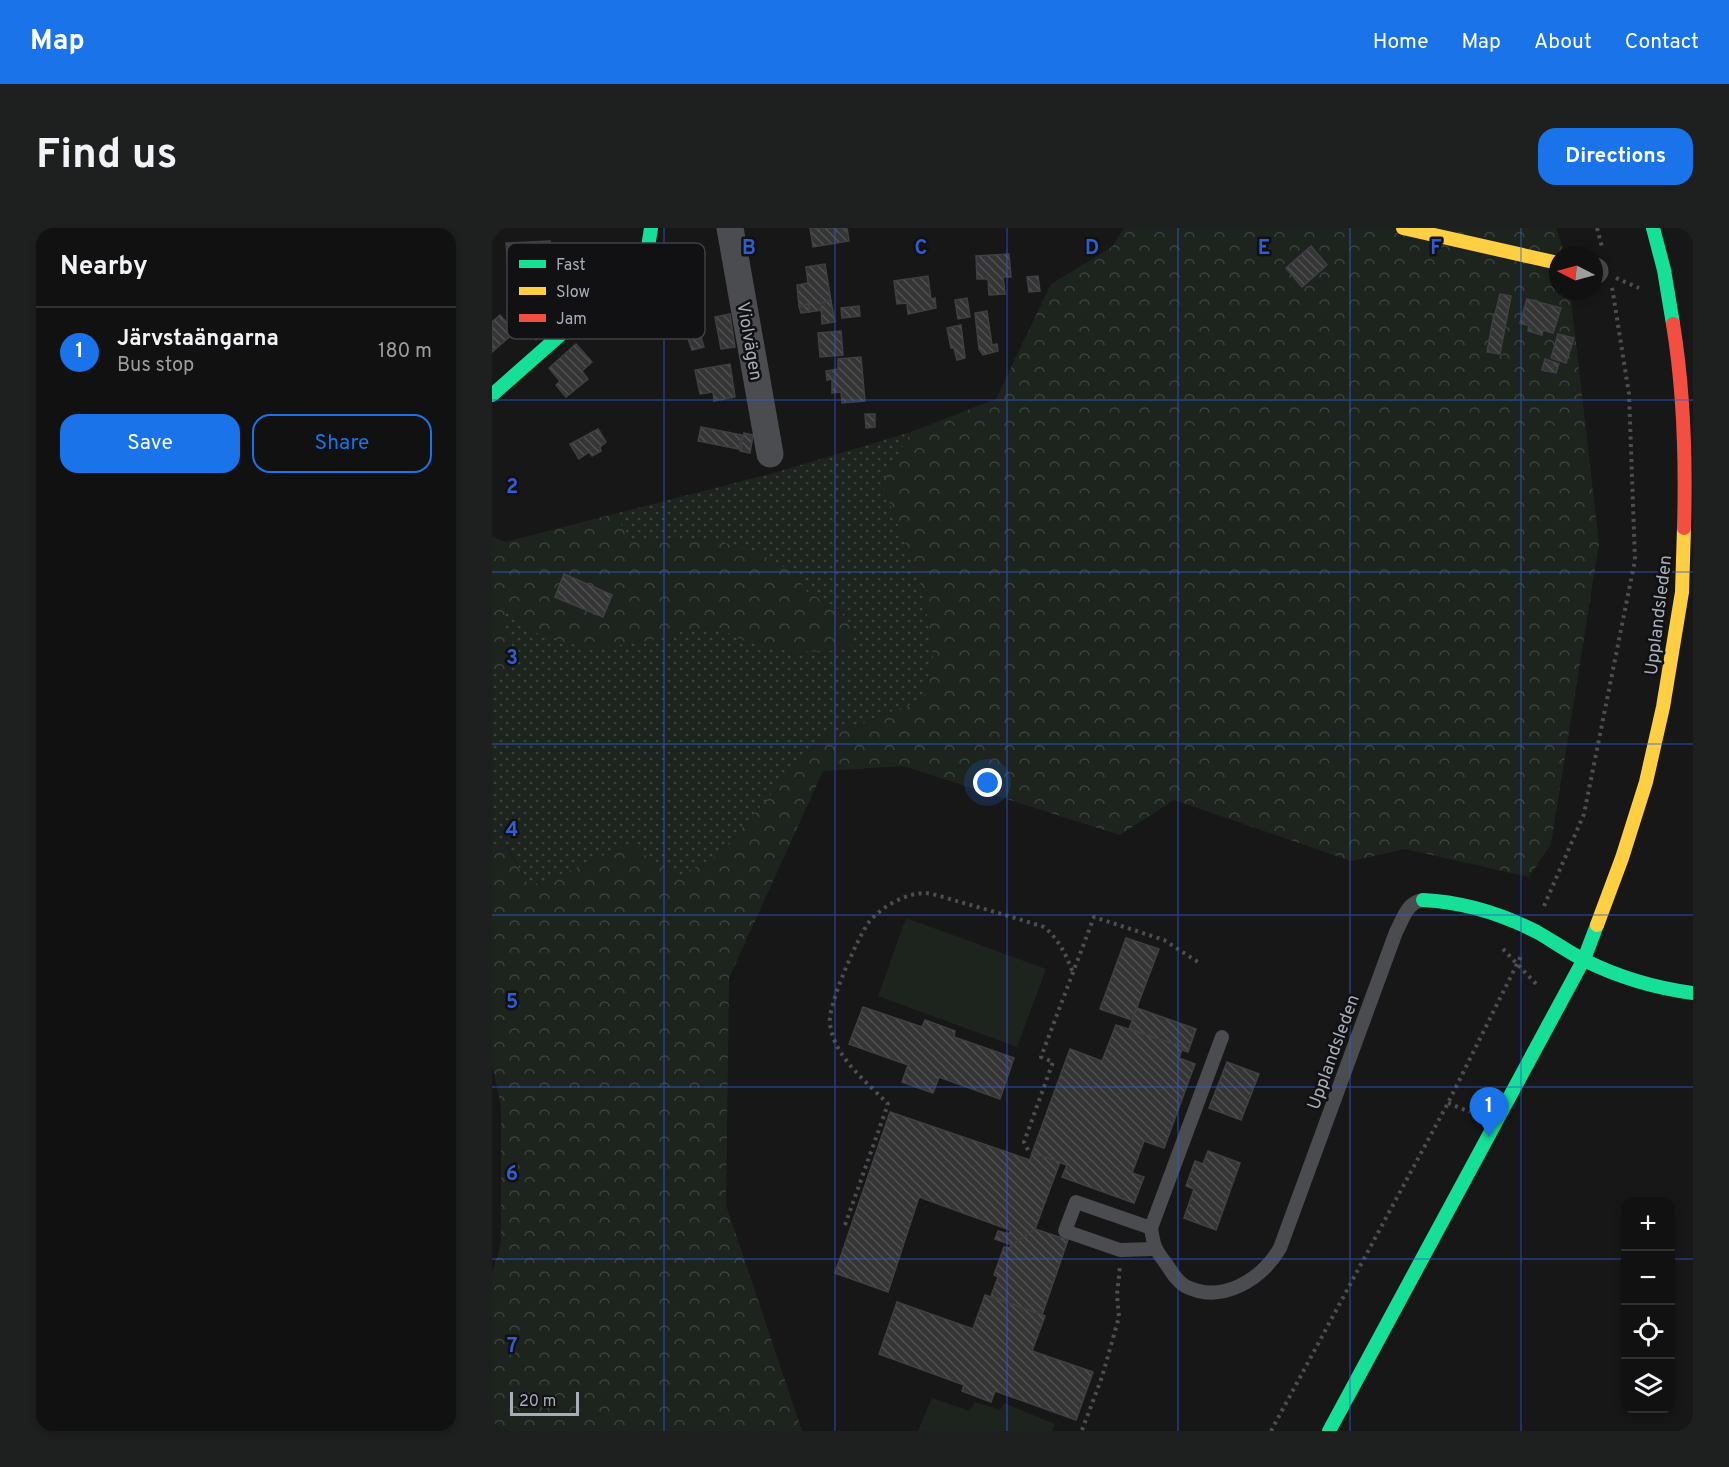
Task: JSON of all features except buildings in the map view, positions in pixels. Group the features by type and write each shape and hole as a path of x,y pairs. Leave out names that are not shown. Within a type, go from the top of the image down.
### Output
{"street":[{"path":"649,243 651,228"},
{"name":"Violvägen","path":"730,228 770,454"},
{"path":"1403,228 1549,261"},
{"name":"Upplandsleden","path":"1329,1431 1584,959 1623,858 1646,782 1663,707 1682,592 1685,480 1683,411 1670,302 1653,228"},
{"path":"492,395 556,339"},
{"name":"Upplandsleden","path":"1423,900 1436,900 1499,916 1533,931 1584,959"},
{"path":"1584,959 1663,988 1693,993"}],"lane":[{"name":"Upplandsleden","path":"1158,1254 1177,1279 1185,1285 1217,1292 1238,1287 1259,1275 1270,1264 1291,1222 1396,932 1409,906 1416,901 1423,900"},
{"path":"1152,1228 1076,1202 1065,1231 1120,1250 1158,1254 1152,1228 1222,1037"}],"path":[{"path":"1598,228 1599,246"},
{"path":"1271,1431 1448,1103 1533,931 1584,814 1635,560 1629,394 1603,277"},
{"path":"845,1225 888,1104 843,1058 829,1022 840,985 856,946 870,921 905,896 925,893 1044,927 1053,934 1066,956 1072,973"},
{"path":"1028,1150 1024,1142 1053,1062 1041,1057 1094,917 1164,940 1201,964"},
{"path":"1502,948 1538,984 1542,994"},
{"path":"1448,1103 1471,1113"},
{"path":"1082,1430 1102,1377 1119,1317 1117,1294 1120,1250"}],"green space":[{"path":"1124,228 1556,228 1562,246 1549,246 1549,300 1571,300 1599,544 1551,844 1529,877 1405,849 1351,861 1174,800 1120,835 903,766 823,771 729,978 726,1205 802,1431 492,1431 492,1274 501,1243 501,1106 492,1065 492,844 506,845 530,888 630,844 677,877 718,855 822,737 923,700 933,658 929,622 918,576 882,483 911,432 996,399 1051,284 1112,247"},
{"path":"911,432 882,483 918,576 929,622 933,658 923,700 822,737 718,855 677,877 630,844 530,888 507,845 492,844 492,674 509,668 512,642 501,618 511,609 534,632 666,637 687,629 719,628 749,643 849,650 853,629 838,609 807,592 793,572 718,541 631,540 614,514 774,473"},
{"path":"614,514 632,540 718,541 760,554 793,572 807,592 838,609 853,629 849,650 796,652 749,643 719,628 687,629 666,637 631,644 585,648 533,632 511,609 501,618 512,642 509,669 492,674 492,537 505,542"},
{"path":"906,918 1046,969 1017,1047 878,996"},
{"path":"932,1398 970,1411 975,1402 1000,1410 1004,1403 1055,1424 1052,1431 918,1431"}],"traffic: fast":[{"path":"649,243 651,228"},
{"path":"1653,228 1664,270 1673,324"},
{"path":"492,395 556,339"},
{"path":"1423,900 1452,903 1496,914 1537,932 1578,957 1610,972 1651,985 1693,993"},
{"path":"1329,1431 1584,959 1597,925"}],"traffic: slow":[{"path":"1403,228 1549,261"},
{"path":"1597,925 1622,858 1646,782 1663,707 1682,592 1684,528"}],"traffic: jam":[{"path":"1673,324 1680,374 1683,425 1684,528"}],"place":[{"name":"Järvstaängarna","path":"1489,1137"}]}
